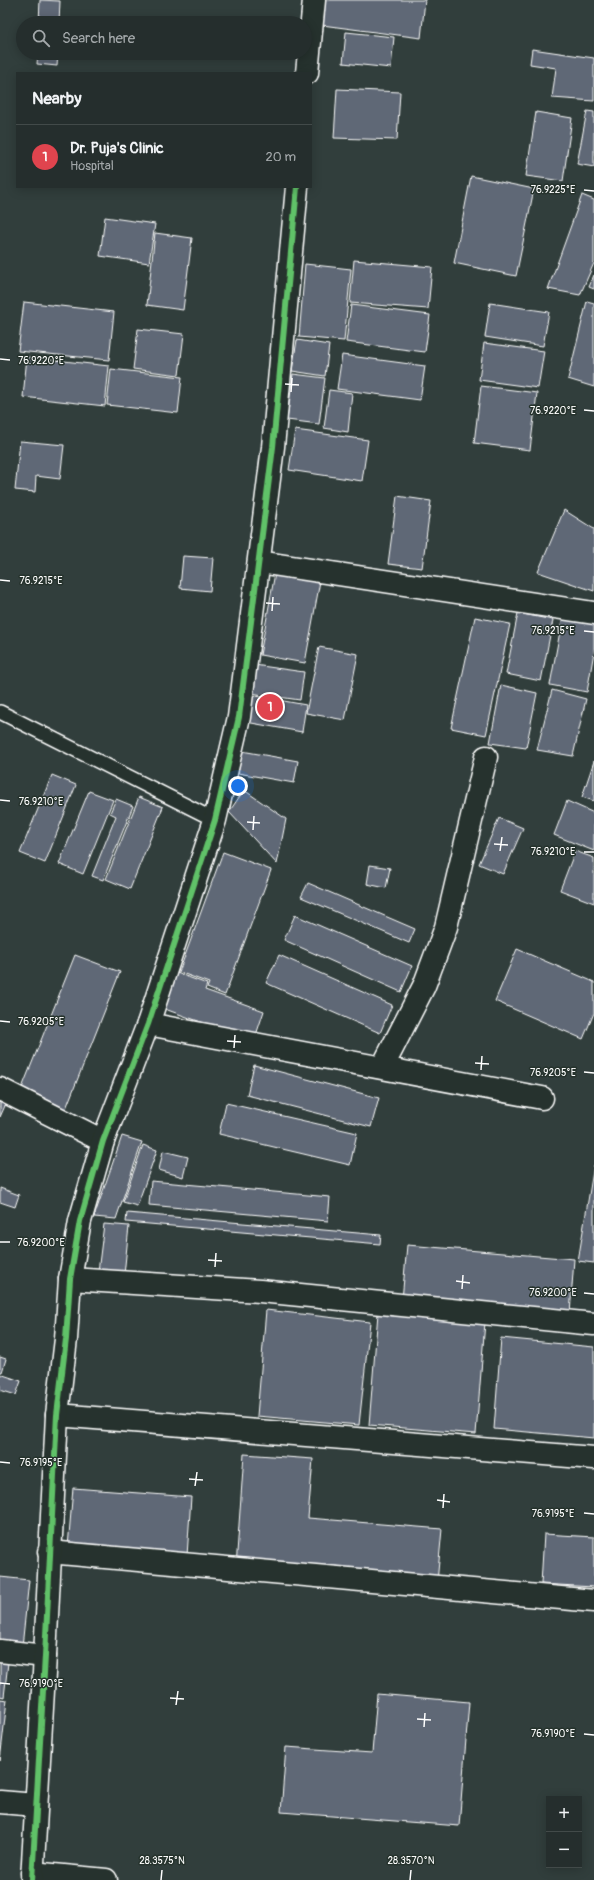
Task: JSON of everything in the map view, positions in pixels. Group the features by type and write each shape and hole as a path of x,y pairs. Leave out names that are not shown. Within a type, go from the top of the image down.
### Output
{"street":[{"path":"312,21 314,0"},
{"path":"307,72 308,60"},
{"path":"106,1880 32,1876 45,1656 56,1415 66,1339 70,1279 80,1221 104,1141 148,1024 215,820 239,717 273,447 297,188"},
{"path":"259,562 594,613"},
{"path":"382,1068 424,986 446,927 486,757"},
{"path":"148,1024 542,1098"},
{"path":"0,1089 104,1141"},
{"path":"70,1279 260,1291 594,1324"},
{"path":"56,1415 594,1458"},
{"path":"49,1552 594,1601"},
{"path":"0,1651 45,1656"},
{"path":"0,1802 36,1805"}],"lane":[{"path":"0,712 215,820"}],"building":[{"path":"40,0 60,1 59,16 39,16"},
{"path":"325,0 425,0 421,38 322,25"},
{"path":"346,32 394,37 391,68 343,63"},
{"path":"532,49 594,58 594,101 552,98 556,68 530,64"},
{"path":"37,60 57,60 57,66 37,64"},
{"path":"337,89 400,92 397,140 334,138"},
{"path":"587,111 594,112 594,167 577,164"},
{"path":"536,112 572,118 563,181 526,176"},
{"path":"471,176 534,189 516,276 454,263"},
{"path":"582,195 594,200 594,263 580,295 548,289"},
{"path":"105,217 155,224 149,263 100,256"},
{"path":"155,233 192,238 183,310 147,305"},
{"path":"354,260 432,267 428,309 350,303"},
{"path":"305,264 351,269 344,341 299,337"},
{"path":"594,275 594,289 589,287"},
{"path":"587,301 594,303 594,387 568,379"},
{"path":"24,302 114,312 109,360 18,351"},
{"path":"490,303 549,312 543,346 485,337"},
{"path":"351,305 430,315 425,352 346,342"},
{"path":"138,329 184,334 179,375 133,369"},
{"path":"297,340 329,345 325,376 292,371"},
{"path":"484,343 544,351 538,388 479,380"},
{"path":"342,355 425,366 420,400 337,389"},
{"path":"27,357 109,366 105,406 23,397"},
{"path":"111,369 182,377 178,413 107,405"},
{"path":"293,374 325,378 319,424 287,420"},
{"path":"481,386 537,393 530,450 474,443"},
{"path":"329,390 352,393 348,432 324,428"},
{"path":"295,430 368,440 362,481 289,470"},
{"path":"20,441 64,445 60,479 36,476 35,492 15,490"},
{"path":"397,496 431,501 422,568 388,564"},
{"path":"564,510 594,529 594,591 538,572"},
{"path":"183,556 213,558 210,591 180,588"},
{"path":"275,573 320,581 305,663 260,655"},
{"path":"518,613 553,620 541,681 506,674"},
{"path":"563,615 594,621 594,652 587,692 550,685"},
{"path":"475,617 510,624 486,735 451,728"},
{"path":"319,647 358,654 345,720 306,713"},
{"path":"254,665 304,672 300,700 250,693"},
{"path":"501,685 537,693 526,748 490,743"},
{"path":"552,690 586,699 573,756 537,750"},
{"path":"245,694 306,705 302,732 240,721"},
{"path":"236,750 298,761 294,783 232,772"},
{"path":"594,761 594,801 582,797"},
{"path":"52,775 76,785 45,863 20,853"},
{"path":"244,790 286,819 277,864 229,812"},
{"path":"89,791 113,800 83,874 59,864"},
{"path":"139,797 163,807 130,889 106,879"},
{"path":"116,799 133,806 103,880 92,876 116,816 110,813"},
{"path":"567,801 594,813 594,851 554,835"},
{"path":"499,818 523,828 503,874 479,864"},
{"path":"575,851 594,858 594,903 560,890"},
{"path":"223,852 271,870 225,995 207,988 209,983 179,972"},
{"path":"370,865 390,868 386,888 367,884"},
{"path":"308,883 415,929 409,943 301,897"},
{"path":"295,915 412,966 401,992 284,940"},
{"path":"517,949 594,982 594,1013 583,1039 495,1001"},
{"path":"75,955 120,972 65,1111 20,1093"},
{"path":"279,955 392,1005 380,1033 266,983"},
{"path":"174,972 207,984 205,990 264,1011 254,1041 162,1008"},
{"path":"254,1065 379,1098 371,1127 247,1095"},
{"path":"0,1095 8,1099 0,1117"},
{"path":"226,1103 357,1133 350,1165 219,1134"},
{"path":"122,1136 142,1142 116,1219 94,1217"},
{"path":"143,1145 157,1150 137,1206 123,1202"},
{"path":"163,1151 188,1157 183,1177 159,1170"},
{"path":"594,1165 594,1263 578,1261"},
{"path":"151,1181 330,1197 328,1221 149,1205"},
{"path":"0,1188 19,1195 15,1207 0,1202"},
{"path":"127,1213 381,1235 380,1244 126,1222"},
{"path":"104,1224 129,1226 124,1275 98,1272"},
{"path":"407,1245 574,1259 570,1314 402,1300"},
{"path":"266,1310 370,1322 359,1425 257,1416"},
{"path":"378,1313 485,1322 476,1434 369,1425"},
{"path":"501,1338 594,1347 594,1438 494,1429"},
{"path":"0,1357 6,1359 2,1372 0,1372"},
{"path":"0,1374 21,1381 16,1395 0,1390"},
{"path":"244,1454 313,1459 308,1518 442,1529 437,1582 236,1567"},
{"path":"73,1488 191,1497 187,1556 68,1547"},
{"path":"544,1534 594,1537 594,1587 541,1584"},
{"path":"0,1577 29,1580 22,1647 0,1645"},
{"path":"0,1653 9,1654 4,1697 0,1696"},
{"path":"377,1694 469,1702 459,1826 281,1812 286,1747 372,1753"},
{"path":"0,1699 7,1700 0,1761"}],"cycle path":[{"path":"32,1880 57,1415 66,1339 70,1279 80,1221 103,1141 148,1024 215,820 239,717 273,447 297,188"}],"place":[{"name":"Dr. Puja's Clinic","path":"270,707"}]}
